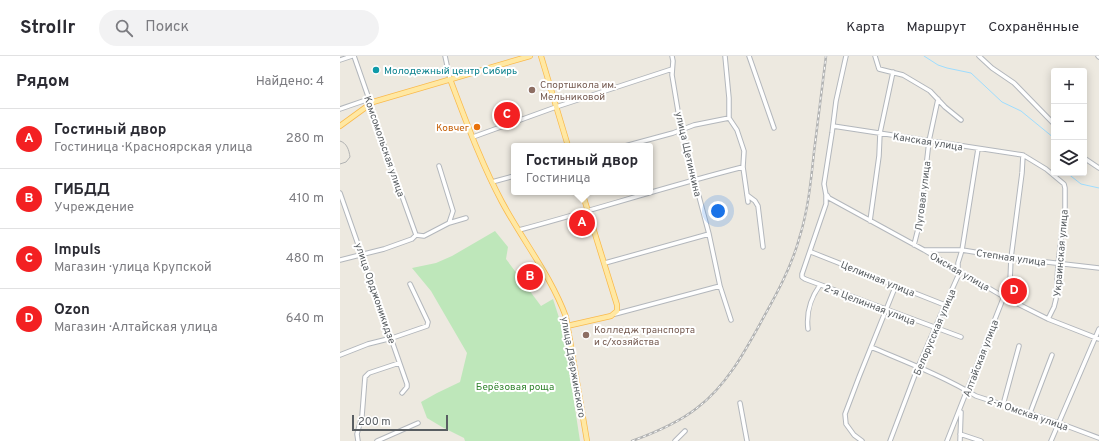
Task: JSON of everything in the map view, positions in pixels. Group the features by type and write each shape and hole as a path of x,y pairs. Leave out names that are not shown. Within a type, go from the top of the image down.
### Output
{"main road":[{"path":"340,126 369,102 530,56"},
{"path":"541,56 567,143"},
{"name":"улица Дзержинского","path":"450,79 479,155 492,182 559,300 566,317 587,440"},
{"path":"567,326 611,316 617,311 617,305 605,263 583,195"}],"street":[{"path":"340,60 353,56"},
{"name":"Комсомольская улица","path":"353,56 416,235"},
{"name":"улица Дзержинского","path":"444,56 450,79"},
{"name":"улица Щетинкина","path":"672,56 672,69 681,129 709,234 720,286 731,320"},
{"path":"725,56 729,98 729,118 737,130 744,151 743,167 748,202"},
{"path":"749,56 774,128"},
{"path":"811,252 826,206 824,184 836,101 846,56"},
{"path":"875,56 879,69 903,75 932,92 945,107 961,120"},
{"path":"979,56 992,68 1014,83 1051,121"},
{"path":"473,137 672,69"},
{"path":"870,221 880,133 893,72"},
{"name":"Луговая улица","path":"914,245 920,221 929,141 938,99"},
{"path":"340,109 369,102"},
{"path":"636,143 673,133 694,124 729,118"},
{"name":"Канская улица","path":"833,126 1023,155"},
{"name":"Белорусская улица","path":"890,441 934,328 957,278 959,270 958,263 962,250 978,149"},
{"name":"Украинская улица","path":"1023,155 1046,169 1065,186 1065,208 1058,264 1056,299 1048,319"},
{"name":"Алтайская улица","path":"947,441 962,407 1011,278 1011,258 1023,155"},
{"path":"1087,160 1099,168"},
{"path":"439,166 453,211 450,223"},
{"path":"653,192 743,167"},
{"path":"492,182 511,177"},
{"name":"улица Орджоникидзе","path":"340,193 392,338 399,363 408,384 402,393"},
{"path":"519,230 588,212 644,195"},
{"path":"747,195 755,201 758,206 763,247"},
{"name":"Омская улица","path":"826,195 1004,297 1048,319 1097,339"},
{"path":"340,260 412,238 416,235 424,236 450,223 466,218"},
{"path":"605,263 709,234"},
{"name":"Степная улица","path":"924,250 962,250 1011,258 1099,268"},
{"name":"2-я Целинная улица","path":"811,252 802,274 802,277 805,279 961,337"},
{"name":"Целинная улица","path":"811,252 944,305"},
{"path":"340,356 368,344 426,327 428,322 410,284"},
{"path":"808,329 808,312 814,293 820,285"},
{"path":"862,441 854,435 846,424 845,414 896,285"},
{"path":"615,314 720,286"},
{"path":"1051,441 1097,339 1099,329"},
{"path":"1003,405 1019,346"},
{"name":"2-я Омская улица","path":"871,347 968,390 976,396 1030,413 1099,438"},
{"path":"1030,413 1052,355"},
{"path":"358,441 357,434 362,416 365,377 369,373 399,363"},
{"path":"740,403 748,441"},
{"path":"960,441 962,407"},
{"path":"377,441 418,423"},
{"path":"675,441 685,431"},
{"path":"960,434 982,441"}],"green space":[{"name":"Берёзовая роща","path":"495,231 508,247 506,259 541,306 553,299 563,330 580,441 465,441 464,438 427,418 421,402 460,382 467,353 431,291 412,268 436,263 452,256"}],"waterway":[{"path":"924,56 938,65 971,73 1002,102 1021,111 1051,136"},
{"path":"1071,176 1081,184 1099,188"}],"tram line":[{"path":"340,141 347,147 350,157 346,162 340,164"}],"railway":[{"path":"632,441 674,423 697,408 717,390 741,357 778,292 792,260 805,218 826,56"}],"place":[{"name":"Молодежный центр Сибирь","path":"376,70"},
{"name":"Спортшкола им. Мельниковой","path":"532,90"},
{"name":"Impuls","path":"507,115"},
{"name":"Ковчег","path":"477,127"},
{"name":"Гостиный двор","path":"582,223"},
{"name":"ГИБДД","path":"530,277"},
{"name":"Ozon","path":"1014,291"},
{"name":"Колледж транспорта и с/хозяйства","path":"586,335"}]}
